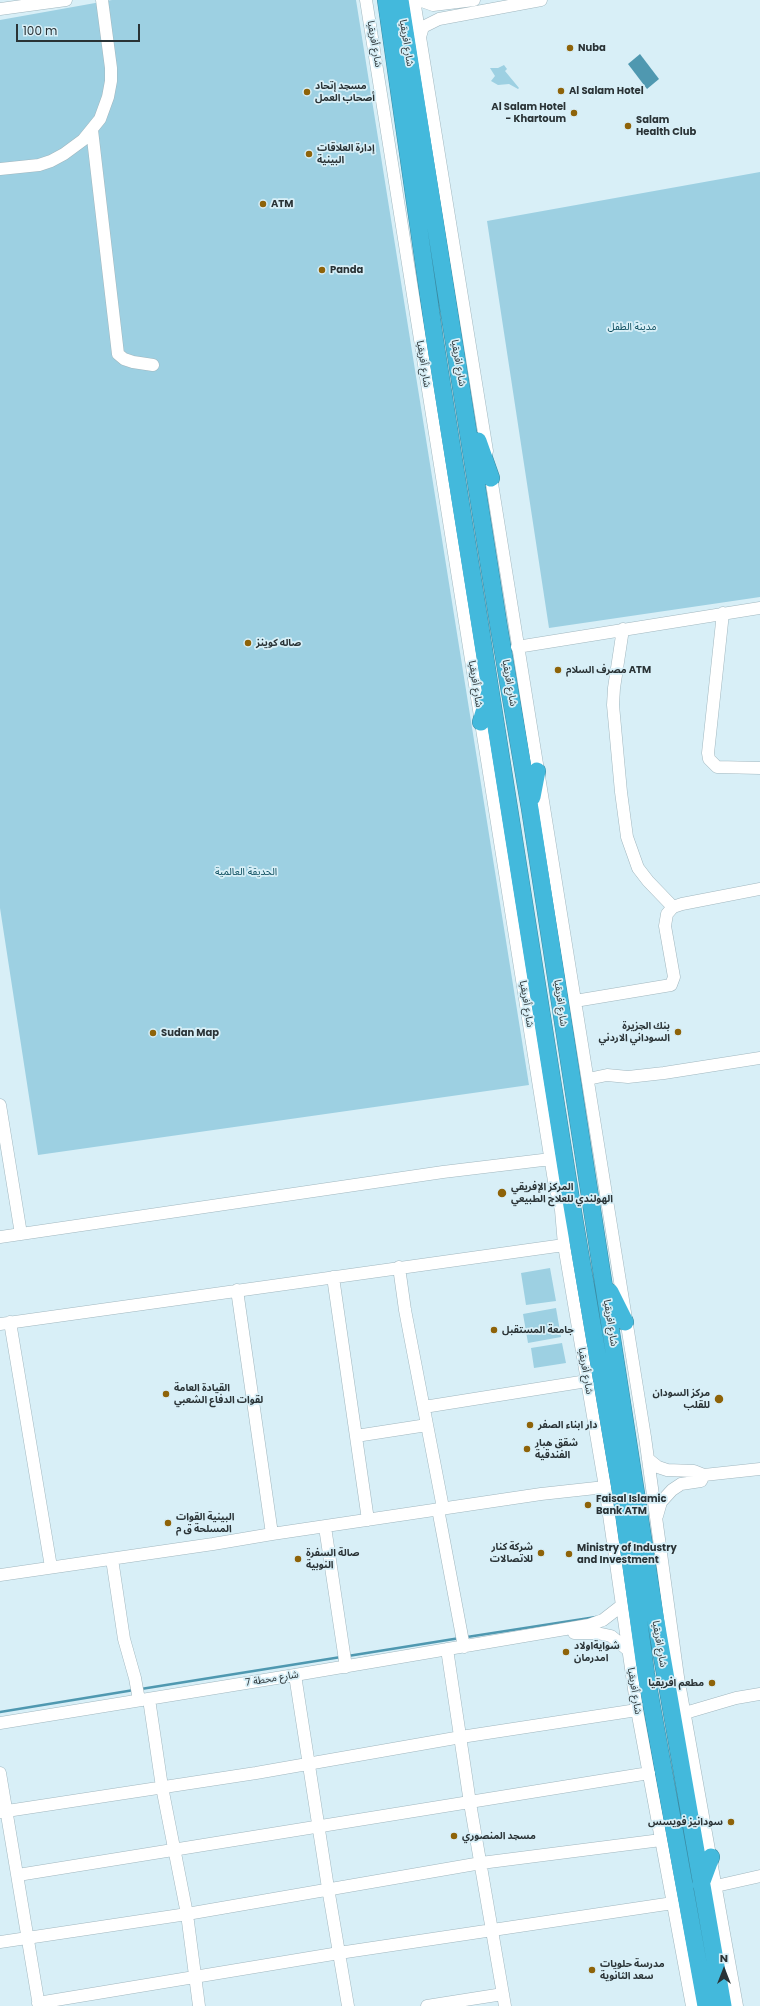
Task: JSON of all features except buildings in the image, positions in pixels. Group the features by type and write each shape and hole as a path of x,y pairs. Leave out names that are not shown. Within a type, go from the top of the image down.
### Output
{"highway":[{"name":"شارع افريقيا","path":"386,0 435,341 542,1010 567,1208 621,1494 646,1674 706,2006"},
{"name":"شارع افريقيا","path":"400,0 465,403 498,620 556,972 567,1003 602,1277 655,1616 708,1885 723,2006"},
{"path":"465,403 491,478"},
{"path":"481,722 491,688"},
{"path":"530,809 538,771"},
{"path":"538,987 556,972"},
{"path":"542,1010 567,1003"},
{"path":"602,1277 626,1322"},
{"path":"653,1795 670,1810"},
{"path":"708,1885 711,1858"}],"street":[{"path":"0,9 66,0"},
{"path":"0,169 39,165 51,161 72,148 92,130 104,109 111,82 111,68 102,0"},
{"name":"شارع أفريقيا","path":"366,0 551,1159 567,1208 564,1245 605,1487 637,1710 692,2006"},
{"path":"414,0 538,771 567,1003 588,1079 648,1459 678,1677 711,1858"},
{"path":"419,0 433,5 474,0"},
{"path":"420,38 423,26 439,19 541,0"},
{"path":"92,130 118,354 124,359 133,362 153,365"},
{"path":"517,647 760,608"},
{"path":"723,613 708,753 709,759 717,767 760,768"},
{"path":"624,629 614,688 613,705 621,792 627,836 638,868 648,882 673,907"},
{"path":"567,1003 671,985 674,977 664,921 667,914 673,907 760,889"},
{"path":"588,1079 607,1075 628,1077 657,1074 760,1058"},
{"path":"0,1105 2,1136 21,1234"},
{"path":"0,1237 428,1174 551,1159"},
{"path":"51,1567 5,1323 333,1276 564,1245"},
{"path":"399,1267 405,1310 424,1407 464,1647"},
{"path":"333,1276 368,1520"},
{"path":"237,1290 272,1534"},
{"path":"424,1407 587,1381"},
{"path":"356,1436 427,1425"},
{"path":"648,1459 658,1467 667,1470 694,1471 704,1475 760,1469"},
{"path":"656,1519 658,1508 668,1493 681,1484 701,1481 704,1475"},
{"path":"0,1575 541,1494 605,1487"},
{"path":"325,1527 346,1667"},
{"path":"112,1558 124,1639 135,1678 144,1700 162,1787 186,1914 199,2006"},
{"path":"545,1633 595,1623 603,1620 621,1606"},
{"path":"545,1633 604,1634 611,1636 628,1650"},
{"name":"شارع محطة 7","path":"0,1723 295,1676 545,1633"},
{"path":"427,2006 504,2000 470,1802 447,1650"},
{"path":"295,1676 348,2006"},
{"path":"685,1713 736,1698 760,1694"},
{"path":"3,1812 461,1737 637,1710"},
{"path":"0,1772 3,1812 18,1875 39,2004 339,1953 673,1903"},
{"path":"18,1875 649,1773"},
{"path":"0,1942 28,1939 186,1914 328,1888 481,1863 661,1840"},
{"path":"737,2006 708,1885 760,1876"}],"green space":[{"name":"الحديقة العالمية","path":"112,0 356,0 529,1085 38,1155 0,908 0,20"},
{"path":"504,65 507,69 505,71 519,88 518,89 509,84 498,85 491,81 495,76 490,68 498,68"},
{"name":"مدينة الطفل","path":"760,172 760,597 549,628 487,221"},
{"path":"550,1268 556,1301 526,1305 521,1273"},
{"path":"556,1308 561,1337 528,1343 523,1314"},
{"path":"562,1343 566,1363 534,1368 531,1348"}],"shaded area":[{"path":"640,54 659,79 647,89 628,64"}],"waterway":[{"path":"467,1637 596,1617"},
{"path":"348,1656 460,1638"},
{"path":"141,1689 341,1657"},
{"path":"0,1712 134,1690"}],"place":[{"name":"Nuba","path":"570,48"},
{"name":"Al Salam Hotel","path":"561,91"},
{"name":"مسجد إتحاد أصحاب العمل","path":"307,92"},
{"name":"Al Salam Hotel - Khartoum","path":"574,113"},
{"name":"Salam Health Club","path":"628,126"},
{"name":"إدارة العلاقات البينية","path":"309,154"},
{"name":"ATM","path":"263,204"},
{"name":"Panda","path":"322,270"},
{"name":"صاله كوينز","path":"248,643"},
{"name":"مصرف السلام ATM","path":"558,670"},
{"name":"بنك الجزيرة السوداني الاردني","path":"678,1032"},
{"name":"Sudan Map","path":"153,1033"},
{"name":"المركز الإفريقي الهولندي للعلاج الطبيعي","path":"502,1193"},
{"name":"جامعة المستقبل","path":"494,1330"},
{"name":"القيادة العامة لقوات الدفاع الشعبي","path":"166,1394"},
{"name":"مركز السودان للقلب","path":"719,1399"},
{"name":"دار ابناء الصفر","path":"530,1425"},
{"name":"شقق هبار الفندقية","path":"527,1449"},
{"name":"Faisal Islamic Bank ATM","path":"588,1505"},
{"name":"البينية القوات المسلحة ق م","path":"168,1523"},
{"name":"شركة كنار للاتصالات","path":"541,1553"},
{"name":"Ministry of Industry and Investment","path":"569,1554"},
{"name":"صالة السفرة النوبية","path":"298,1559"},
{"name":"شوايةاولاد امدرمان","path":"566,1652"},
{"name":"مطعم افريقيا","path":"712,1683"},
{"name":"سودانيز فويسس","path":"731,1822"},
{"name":"مسجد المنصوري","path":"454,1836"},
{"name":"مدرسة حلويات سعد الثانوية","path":"592,1970"}]}
